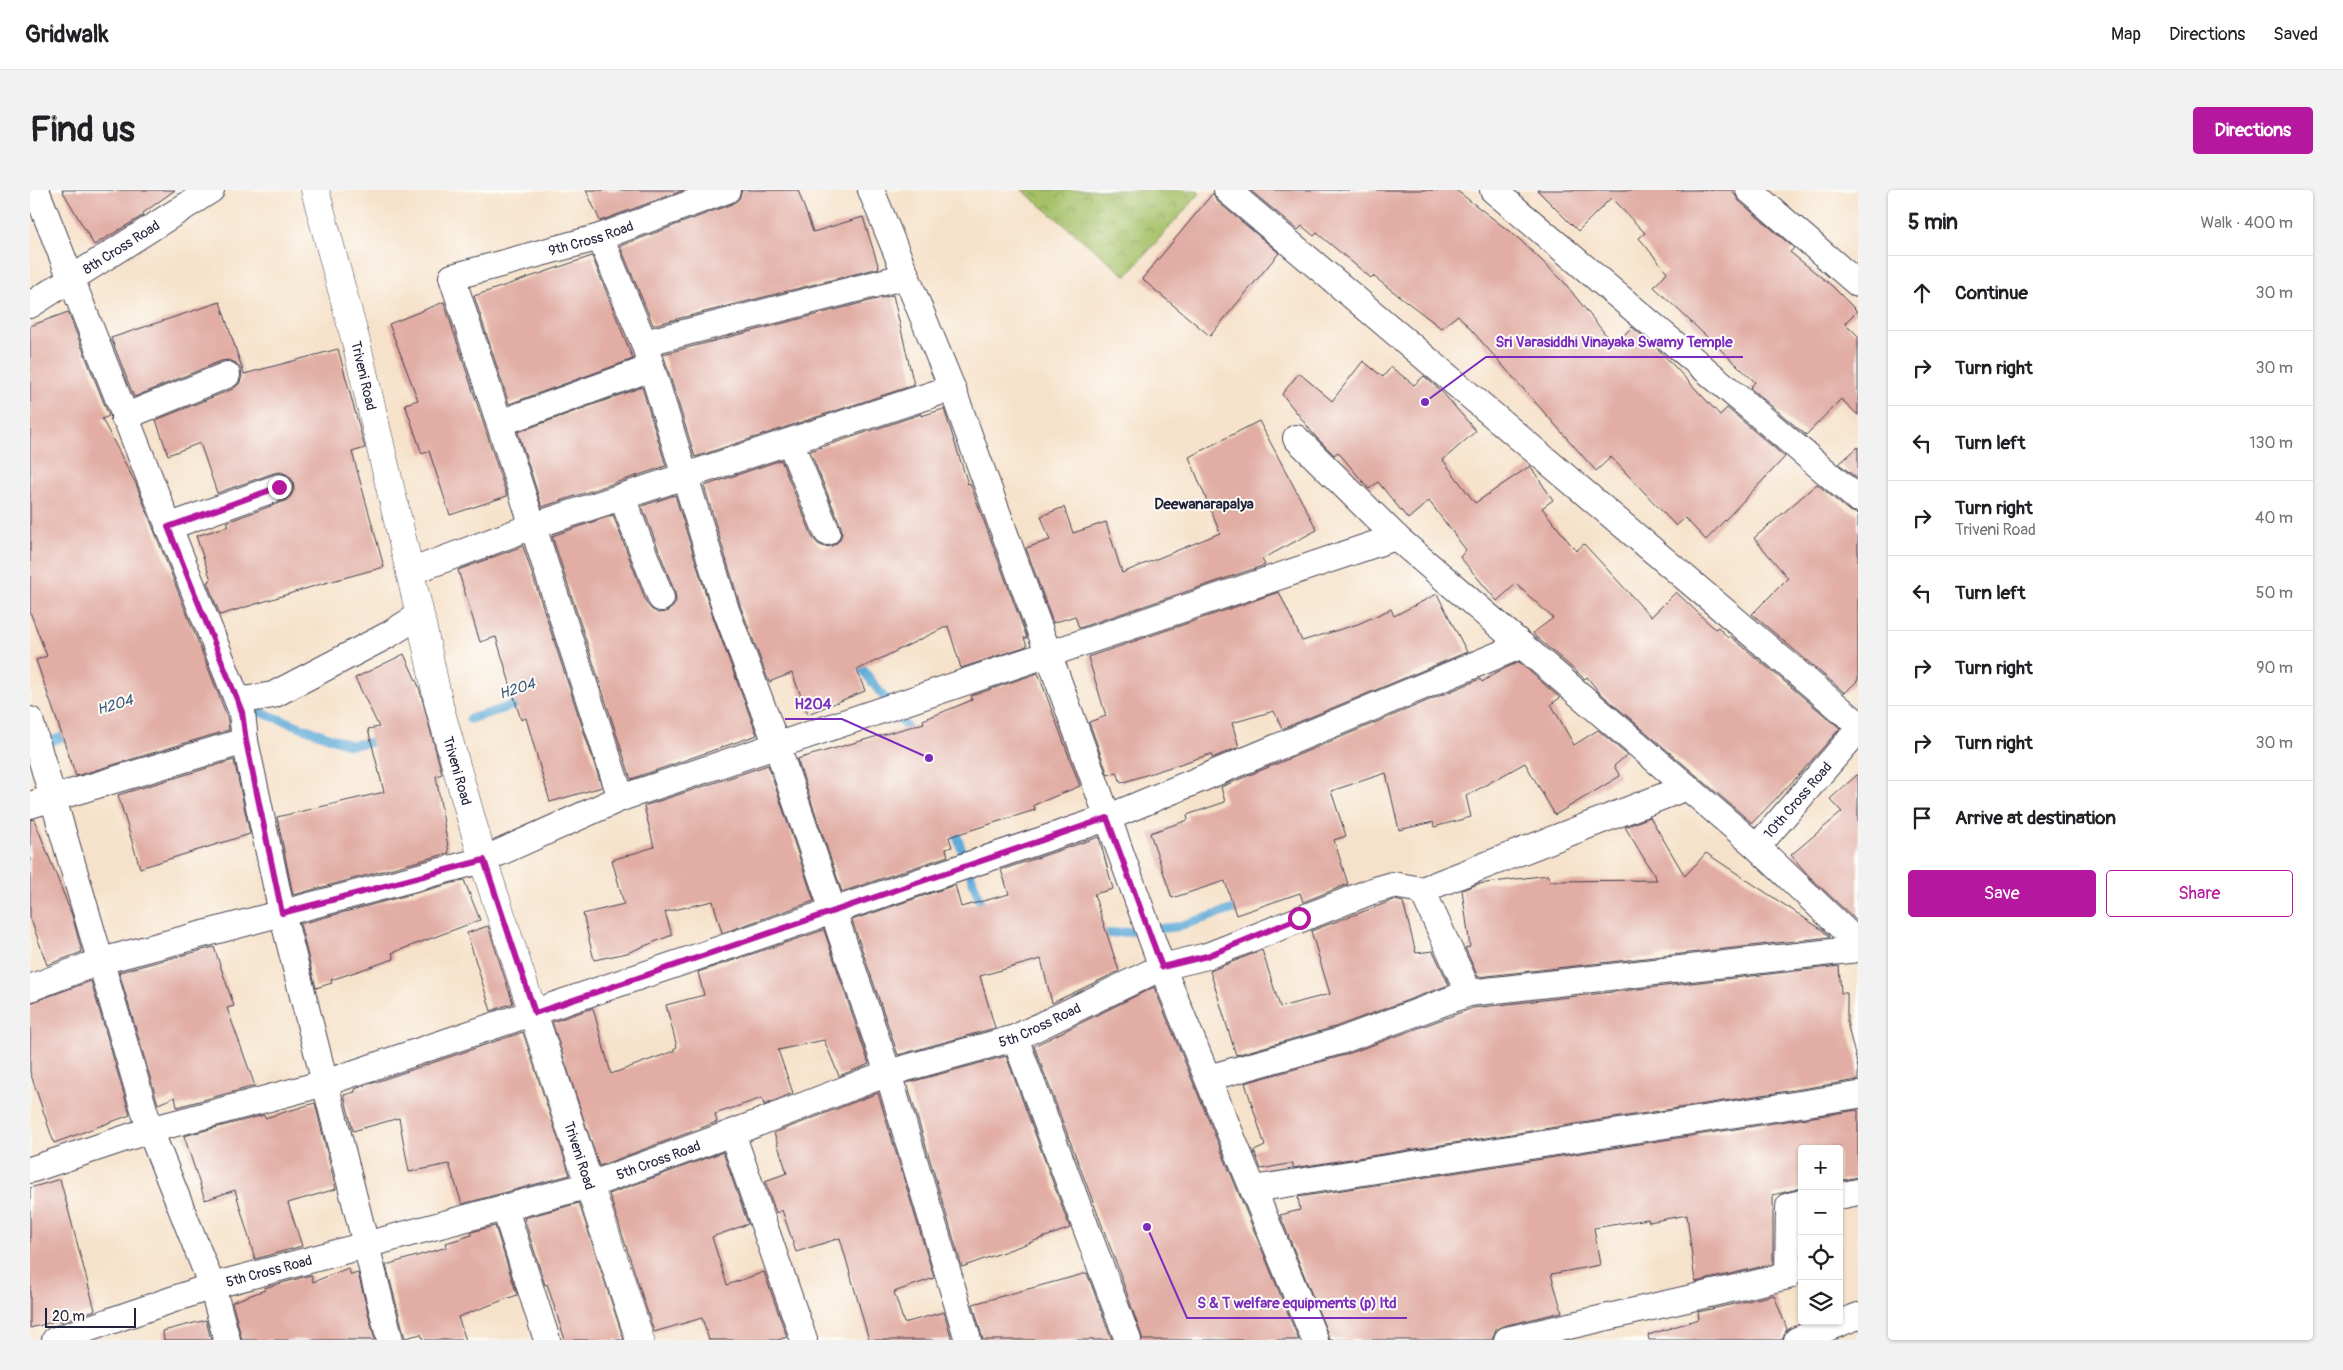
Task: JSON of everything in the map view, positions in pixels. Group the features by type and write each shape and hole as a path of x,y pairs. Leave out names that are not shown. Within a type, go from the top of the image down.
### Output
{"street":[{"path":"36,190 70,281 242,712 246,741 282,913 390,1340"},
{"name":"Triveni Road","path":"315,190 356,342 420,615 438,705 484,860 640,1340"},
{"name":"9th Cross Road","path":"500,423 452,277 600,237 727,190"},
{"path":"870,190 952,388 1158,955 1315,1340"},
{"path":"1227,190 1858,724"},
{"path":"1493,190 1858,498"},
{"path":"1749,190 1858,284"},
{"name":"8th Cross Road","path":"30,305 70,281 199,193"},
{"path":"600,237 647,356 726,610 777,746 888,1073 968,1340"},
{"path":"621,798 500,423 647,356 907,276"},
{"path":"124,417 227,374"},
{"path":"410,572 533,526 952,388"},
{"path":"1296,438 1396,537 1757,846 1858,943"},
{"path":"790,442 827,532"},
{"path":"168,527 279,487"},
{"path":"622,497 661,598"},
{"path":"30,988 101,961 484,860 621,798 1396,537"},
{"path":"238,701 273,696 388,635 420,615"},
{"path":"30,1170 150,1130 325,1083 1107,818 1522,645"},
{"path":"32,726 41,761 41,800 101,961 150,1130 212,1286 227,1340"},
{"name":"10th Cross Road","path":"1757,846 1858,730"},
{"path":"41,800 246,741"},
{"path":"1469,994 1422,890 1687,787"},
{"name":"5th Cross Road","path":"55,1340 212,1286 590,1185 888,1073 1015,1038 1158,955 1207,956 1372,891 1393,885 1422,890"},
{"path":"1208,1078 1340,1041 1469,994 1858,949"},
{"path":"1015,1038 1128,1340"},
{"path":"1253,1189 1858,1095"},
{"path":"732,1133 804,1340"},
{"path":"1843,1195 1858,1192"},
{"path":"1507,1340 1788,1276 1789,1206 1798,1204"},
{"path":"505,1209 547,1340"},
{"path":"1797,1340 1847,1326"}],"green space":[{"path":"1022,190 1196,190 1200,193 1126,276"}],"building":[{"path":"62,190 175,190 143,213 144,215 94,245"},
{"path":"586,190 684,190 600,221"},
{"path":"742,190 798,190 813,232 863,217 879,268 653,325 620,246 732,204 739,199"},
{"path":"1250,190 1456,190 1518,238 1563,281 1614,345 1632,327 1658,349 1720,415 1727,408 1785,457 1706,540 1685,518 1676,526 1611,457 1596,471 1458,315 1441,328 1373,276 1371,278 1317,233 1314,236 1302,226 1298,230"},
{"path":"1537,190 1732,190 1739,201 1794,248 1790,252 1832,286 1857,311 1845,323 1858,336 1858,415 1841,399 1806,435 1750,388 1755,382 1654,287 1667,272 1639,238 1645,233 1611,198 1578,231"},
{"path":"1213,193 1217,201 1279,253 1210,336 1142,279"},
{"path":"592,256 633,359 509,404 474,296"},
{"path":"893,295 914,385 695,457 663,354"},
{"path":"220,302 244,374 338,349 365,448 352,452 384,567 220,615 207,582 211,580 196,536 229,526 227,522 285,501 294,490 293,481 288,475 281,472 274,473 217,493 200,443 168,455 156,420 233,389 239,384 242,377 241,369 236,363 229,360 221,361 134,397 111,338"},
{"path":"444,302 507,496 450,515 429,451 422,454 405,404 418,400 389,324"},
{"path":"68,312 109,416 102,419 136,484 227,716 229,730 76,776 36,660 47,656 30,612 30,326"},
{"path":"1363,361 1383,377 1391,367 1414,385 1424,376 1443,393 1476,431 1443,460 1475,503 1530,466 1553,500 1542,508 1576,551 1584,544 1651,617 1676,592 1715,629 1718,627 1728,638 1730,636 1840,728 1799,775 1752,823 1599,692 1587,677 1585,679 1535,636 1533,633 1553,618 1516,584 1497,601 1460,557 1466,550 1429,501 1408,519 1378,482 1369,489 1338,452 1334,455 1315,436 1282,394 1299,373 1332,401"},
{"path":"642,387 666,466 542,507 518,432"},
{"path":"944,409 968,484 970,483 1027,638 1024,638 1027,646 961,668 948,626 857,670 865,691 808,714 792,673 769,682 740,605 704,486 781,460 813,538 818,544 825,547 832,546 839,541 842,534 841,527 810,451 921,414 921,416"},
{"path":"1259,421 1317,530 1262,559 1265,565 1079,628 1075,616 1053,623 1026,548 1050,540 1041,516 1064,507 1073,533 1106,522 1122,573 1220,533 1189,457"},
{"path":"1858,447 1858,479 1839,464"},
{"path":"1817,484 1848,510 1858,514 1858,680 1845,693 1752,614 1788,578 1754,538"},
{"path":"675,495 712,614 757,735 631,779 552,536 613,515 647,604 658,613 666,612 673,607 676,601 675,593 642,506"},
{"path":"523,546 602,787 550,802 526,718 521,720 496,637 480,642 458,570"},
{"path":"1279,592 1302,641 1358,624 1391,609 1394,616 1437,594 1467,652 1282,729 1274,711 1232,723 1239,747 1212,758 1211,754 1121,783 1117,772 1108,775 1089,722 1106,716 1088,657"},
{"path":"404,654 419,687 442,774 436,776 449,853 293,895 277,817 384,792 368,729 379,727 355,678"},
{"path":"1519,662 1560,698 1551,704 1574,745 1598,730 1627,755 1614,766 1620,776 1555,815 1525,763 1466,796 1471,817 1434,827 1433,822 1399,830 1386,773 1331,791 1346,836 1334,840 1348,884 1303,902 1300,893 1236,915 1225,881 1172,898 1150,833 1188,820 1187,815 1225,802 1221,787 1480,679 1482,682 1497,672"},
{"path":"1038,673 1080,786 1034,805 1035,810 949,837 952,847 946,849 948,856 842,892 797,759 924,723 923,720 972,700 971,696"},
{"path":"234,760 250,834 140,868 118,795"},
{"path":"768,765 814,901 722,933 713,901 665,912 672,935 627,953 594,960 583,914 624,904 612,860 654,847 644,806"},
{"path":"1858,774 1858,922 1809,876 1791,855 1842,812 1830,799"},
{"path":"1650,817 1685,876 1706,853 1821,929 1830,937 1478,977 1465,948 1470,947 1462,890 1478,884 1548,875 1550,881 1657,880 1625,827"},
{"path":"34,819 72,915 82,952 47,965 30,917 30,820"},
{"path":"1099,837 1113,889 1094,894 1119,971 1052,1003 1041,959 980,976 995,1028 898,1055 852,920 955,885 961,907 1009,894 1001,870"},
{"path":"464,880 480,920 392,953 394,959 331,980 332,983 316,988 300,924"},
{"path":"1394,900 1403,902 1416,953 1433,951 1449,985 1335,1027 1236,1055 1210,971 1262,950 1280,1007 1330,994 1311,931"},
{"path":"488,926 513,1003 491,1011 467,933"},
{"path":"824,930 869,1064 839,1076 824,1040 778,1050 793,1093 764,1105 762,1098 715,1114 717,1122 599,1166 552,1022 593,1008 611,1074 674,1051 677,1047 666,1005 704,995 698,972"},
{"path":"214,947 234,1006 227,1008 255,1086 177,1107 175,1097 158,1104 119,972"},
{"path":"1839,966 1841,993 1847,993 1847,1022 1858,1068 1858,1080 1293,1168 1293,1163 1261,1169 1254,1151 1265,1146 1245,1083 1345,1055 1473,1008"},
{"path":"91,981 130,1115 54,1143 30,1072 30,1003"},
{"path":"1154,987 1299,1340 1143,1340 1117,1265 1034,1046"},
{"path":"523,1032 570,1175 462,1204 449,1164 409,1172 399,1118 353,1131 344,1095 355,1092 355,1089"},
{"path":"1006,1056 1070,1228 962,1267 907,1083"},
{"path":"878,1093 934,1278 894,1292 904,1323 944,1312 952,1340 869,1340 840,1238 796,1252 782,1210 776,1213 765,1181 787,1173 774,1133"},
{"path":"315,1103 336,1189 288,1203 302,1246 255,1259 235,1190 205,1200 184,1136 264,1115 265,1118"},
{"path":"1858,1110 1858,1177 1843,1180 1843,1145 1798,1145 1798,1189 1773,1195 1773,1264 1695,1282 1687,1215 1649,1222 1648,1219 1594,1228 1600,1265 1551,1274 1562,1312 1503,1326 1496,1329 1492,1340 1330,1340 1280,1215 1300,1210 1298,1197"},
{"path":"723,1152 748,1224 712,1237 727,1285 764,1272 787,1337 778,1340 709,1340 702,1318 654,1332 609,1194"},
{"path":"60,1179 95,1310 61,1322 60,1320 30,1328 30,1188"},
{"path":"579,1203 624,1340 565,1340 547,1284 545,1285 524,1218"},
{"path":"495,1226 517,1295 458,1317 466,1340 423,1340 421,1334 405,1338 386,1265 447,1247 446,1243 472,1235 471,1232"},
{"path":"348,1268 351,1275 358,1273 375,1340 242,1340 232,1302 265,1290 264,1288 311,1275 313,1282"},
{"path":"1087,1273 1112,1340 983,1340 973,1304"},
{"path":"1774,1295 1787,1329 1782,1340 1649,1340 1648,1335 1699,1319 1698,1312"},
{"path":"206,1320 211,1340 164,1340 163,1331"}],"waterway":[{"name":"H204","path":"855,659 913,736"},
{"name":"H204","path":"470,719 527,701"},
{"name":"H204","path":"260,712 350,745 383,741"},
{"name":"H204","path":"41,745 73,733"},
{"name":"H204","path":"953,825 984,912"},
{"name":"H204","path":"1095,935 1176,927 1244,906"}],"place":[{"name":"Sri Varasiddhi Vinayaka Swamy Temple","path":"1425,402"},
{"name":"H204","path":"929,758"},
{"name":"S & T welfare equipments (p) ltd","path":"1147,1227"}],"district":[{"name":"Deewanarapalya","path":"1204,504"}],"route":[{"path":"279,487 168,527 242,712 246,741 282,913 484,860 535,1013 832,910 1107,818 1162,967 1207,956 1299,918"}]}
